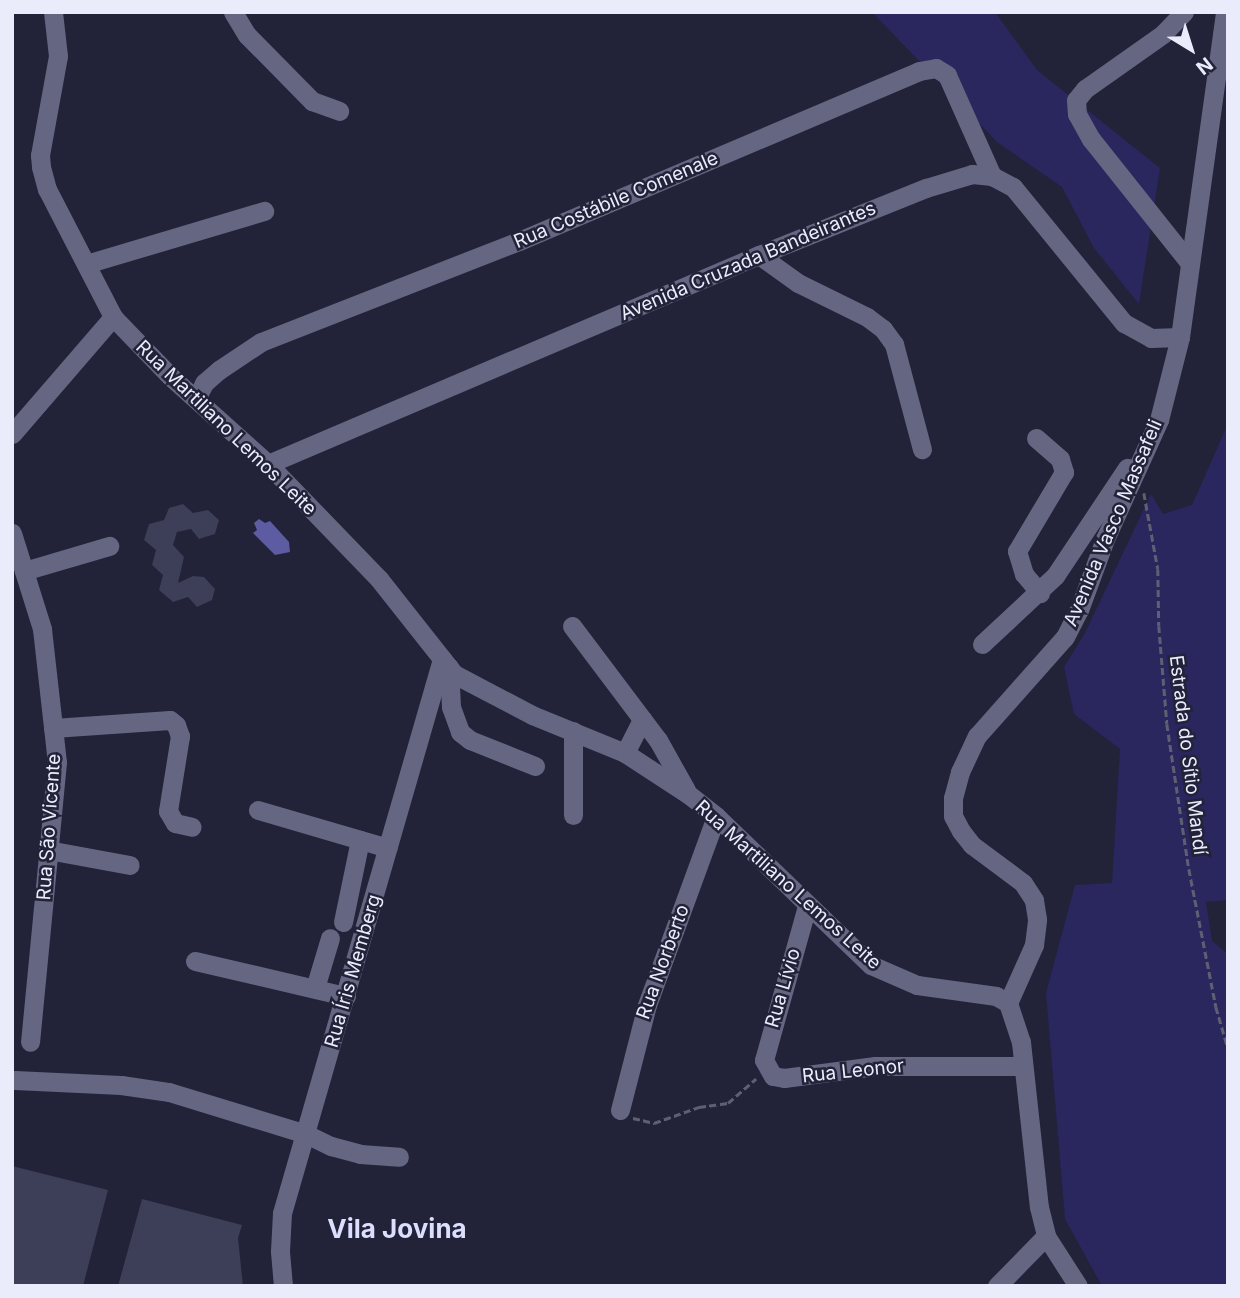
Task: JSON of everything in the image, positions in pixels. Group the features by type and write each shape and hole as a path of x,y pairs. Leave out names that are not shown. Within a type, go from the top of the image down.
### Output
{"street":[{"name":"Rua Martiliano Lemos Leite","path":"53,12 58,56 40,155 41,167 47,189 113,317 196,399 268,464 379,579 445,663 464,681 487,694 625,753 688,794 716,816 807,906 872,965 893,977 917,985 996,996 1008,1003"},
{"path":"233,12 247,35 312,101 339,111"},
{"path":"1184,12 1183,17 1163,34 1085,89 1076,100 1077,114 1091,139 1189,262"},
{"name":"Avenida Vasco Massafeli","path":"1008,1003 1034,945 1037,919 1034,900 1023,883 972,845 953,816 953,799 960,772 978,736 1065,637 1079,610 1105,539 1159,420 1180,337 1225,12"},
{"name":"Rua Costábile Comenale","path":"196,399 204,383 261,342 519,241 919,71 936,68 947,75 992,176"},
{"name":"Avenida Cruzada Bandeirantes","path":"268,464 759,255 948,180 972,174 992,176"},
{"path":"992,176 1013,187 1024,198 1057,244 1124,323 1151,338 1180,337"},
{"path":"86,264 264,211"},
{"path":"759,255 798,283 867,317 883,329 894,344 922,449"},
{"path":"12,434 113,317"},
{"path":"982,644 1040,593 1055,576 1159,420"},
{"path":"1036,438 1060,460 1064,472 1017,551 1024,574 1040,593"},
{"name":"Rua São Vicente","path":"12,533 42,629 57,762 30,1042"},
{"path":"24,571 109,545"},
{"name":"Rua Martiliano Lemos Leite","path":"572,626 668,756 688,794"},
{"path":"445,663 452,717 460,732 470,740 535,766"},
{"name":"Rua Íris Memberg","path":"283,1286 280,1251 282,1213 445,663"},
{"path":"625,753 642,719"},
{"path":"54,728 170,720 176,725 180,736 168,811 175,823 192,827"},
{"path":"573,731 573,815"},
{"path":"258,810 388,848"},
{"name":"Rua Norberto","path":"620,1110 647,1005 716,816"},
{"path":"343,922 360,840"},
{"path":"48,850 130,866"},
{"name":"Rua Lívio","path":"767,1070 764,1060 771,1026 807,906"},
{"path":"316,988 330,938"},
{"path":"195,961 346,996"},
{"path":"1008,1003 1021,1042 1039,1207 1046,1236 1078,1286"},
{"name":"Rua Leonor","path":"767,1070 773,1076 784,1078 875,1066 1023,1066"},
{"path":"15,1080 121,1085 169,1092 306,1134 331,1146 360,1154 399,1157"},
{"path":"997,1286 1046,1236"}],"path":[{"name":"Estrada do Sítio Mandí","path":"1140,462 1145,506 1158,569 1159,626 1167,724 1191,881 1216,1007 1228,1048"},
{"path":"620,1110 640,1122 654,1124 699,1107 728,1104 767,1070"}],"shaded area":[{"path":"872,12 995,12 1037,70 1160,168 1139,304 1094,248 1062,187 997,142"},
{"path":"1228,424 1228,900 1206,902 1212,941 1228,954 1228,1286 1102,1286 1065,1219 1046,993 1075,885 1112,883 1120,749 1074,714 1064,667 1085,633 1151,494 1163,514 1192,505"},
{"path":"259,519 265,523 270,521 289,542 290,552 275,555 253,533 257,530 254,523"}],"building":[{"path":"183,504 193,513 208,510 219,520 215,534 199,539 191,529 177,532 173,545 184,557 178,583 193,576 204,577 215,589 212,600 197,607 188,597 173,602 159,590 163,575 152,565 156,550 144,540 149,524 164,520 169,508"},
{"path":"12,1166 108,1190 83,1286 12,1286"},
{"path":"142,1199 242,1225 238,1238 243,1286 118,1286"}],"district":[{"name":"Vila Jovina","path":"397,1229"}]}
